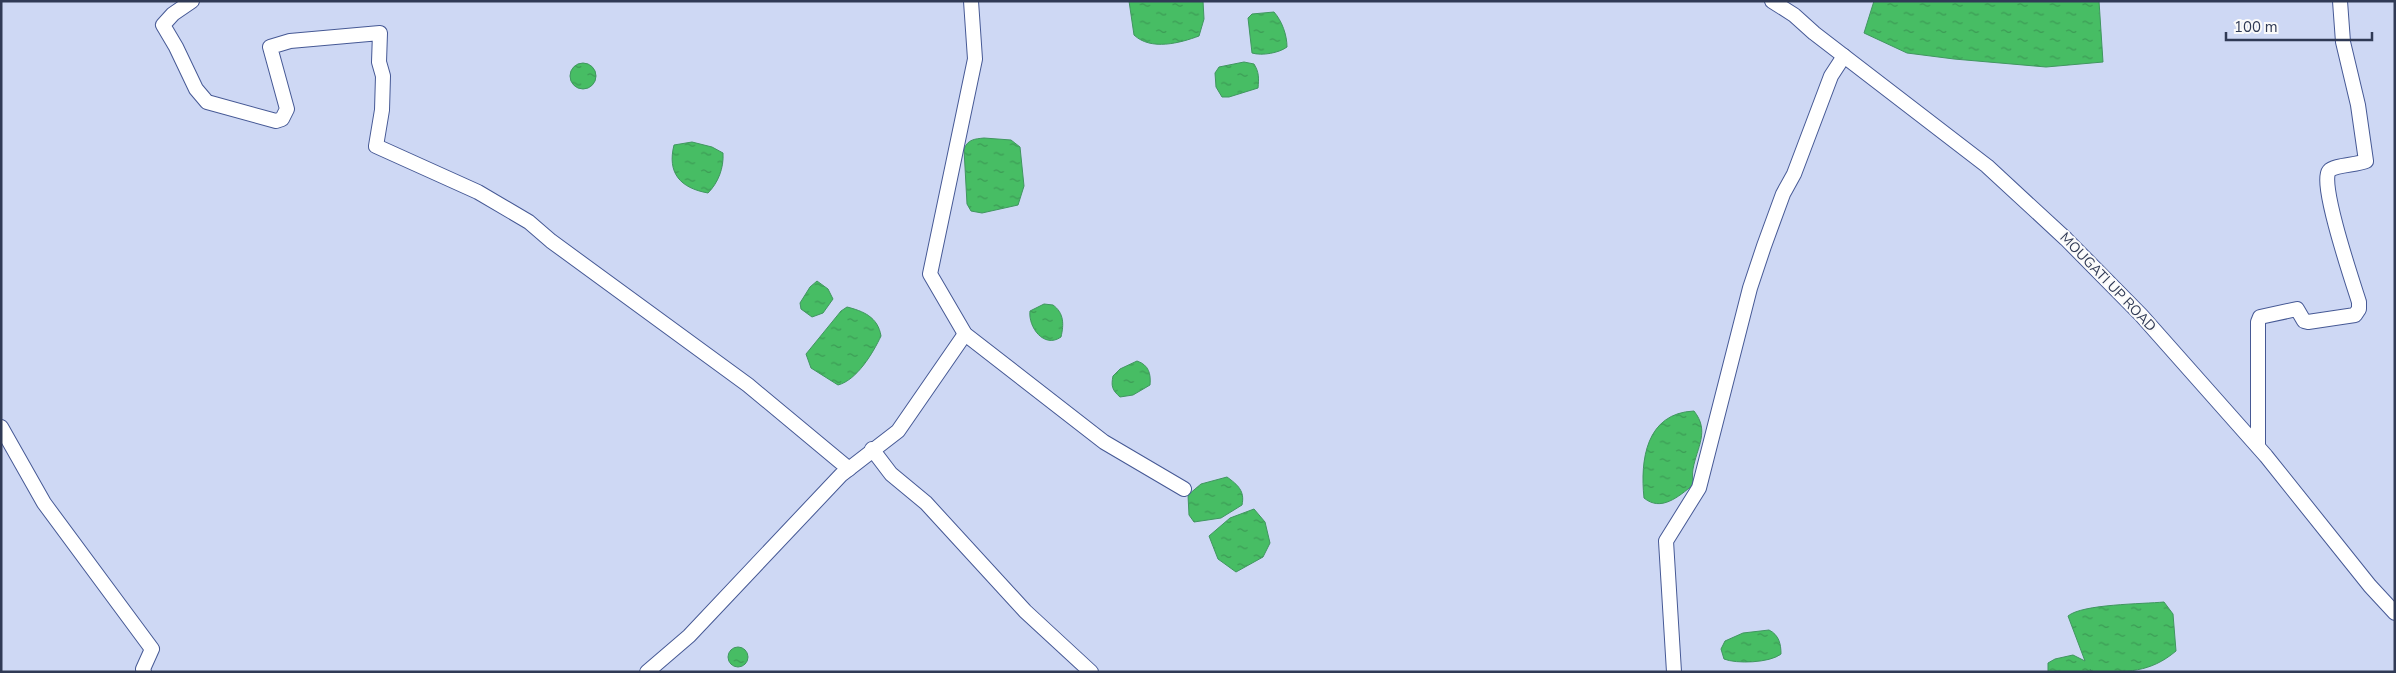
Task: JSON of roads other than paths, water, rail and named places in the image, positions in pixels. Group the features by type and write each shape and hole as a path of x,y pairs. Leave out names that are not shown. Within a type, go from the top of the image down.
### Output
{"street":[{"path":"192,1 173,14 163,25 200,95 212,104 276,121 282,119 287,109 270,47 290,41 380,34 379,62 383,76 382,110 376,146 478,192 530,222 551,241 748,386 849,470"},
{"path":"971,1 975,59 930,274 965,334 1104,442 1184,489"},
{"name":"MOUGATI UP ROAD","path":"1772,1 1794,15 1987,166 2066,239 2141,315 2258,446 2395,613"},
{"path":"2258,446 2258,322 2260,317 2293,308 2297,309 2304,321 2308,322 2355,315 2359,310 2359,302 2335,222 2325,180 2329,171 2333,168 2359,165 2366,161 2358,105 2343,42 2340,1"},
{"path":"1674,672 1666,541 1699,488 1750,288 1764,246 1783,194 1794,174 1832,76 1844,56"},
{"path":"646,672 688,636 849,470 872,449 898,431 965,334"},
{"path":"1,427 44,503 152,649 143,669 144,672"},
{"path":"872,449 891,474 926,503 1025,611 1091,672"}],"water":[{"path":"1129,1 1203,1 1204,19 1199,36 1166,44 1149,43 1141,40 1134,35"},
{"path":"1874,1 2099,1 2103,62 2046,67 1907,53 1864,33"},
{"path":"1274,12 1284,28 1287,47 1270,53 1252,53 1248,18 1252,14"},
{"path":"1244,62 1254,64 1256,67 1258,88 1229,97 1222,97 1216,87 1215,73 1219,67"},
{"path":"583,63 592,67 596,76 592,85 583,89 574,85 570,76 574,67"},
{"path":"984,138 1011,140 1020,147 1024,186 1018,205 982,213 971,211 967,204 964,149 970,141"},
{"path":"692,142 712,147 723,153 720,175 708,193 698,191 683,183 674,171 672,155 674,145"},
{"path":"817,281 828,289 833,299 823,313 812,317 801,309 800,303 810,287"},
{"path":"1044,304 1053,305 1061,315 1063,328 1061,337 1055,340 1043,338 1034,329 1032,324 1030,311"},
{"path":"847,307 869,316 877,324 881,336 869,358 858,372 852,378 838,385 811,368 806,354 841,311"},
{"path":"1137,361 1147,367 1150,385 1133,395 1120,397 1113,388 1113,376 1120,369"},
{"path":"1694,411 1699,418 1702,432 1693,469 1693,485 1669,501 1657,504 1650,502 1644,498 1643,469 1645,454 1650,441 1656,429 1665,420 1678,414"},
{"path":"1227,477 1240,489 1243,500 1242,505 1221,518 1194,522 1189,515 1188,495 1201,484"},
{"path":"1254,509 1265,522 1270,543 1263,557 1236,572 1218,559 1209,536 1230,518"},
{"path":"2164,602 2173,614 2176,651 2157,664 2137,670 2117,672 2093,672 2090,669 2091,672 2048,672 2048,663 2055,659 2073,655 2085,661 2068,616 2075,612 2099,607"},
{"path":"1769,630 1779,640 1781,654 1769,659 1753,662 1736,662 1724,659 1721,649 1725,641 1743,633"},
{"path":"738,647 745,650 748,657 745,664 738,667 731,664 728,657 731,650"}]}
